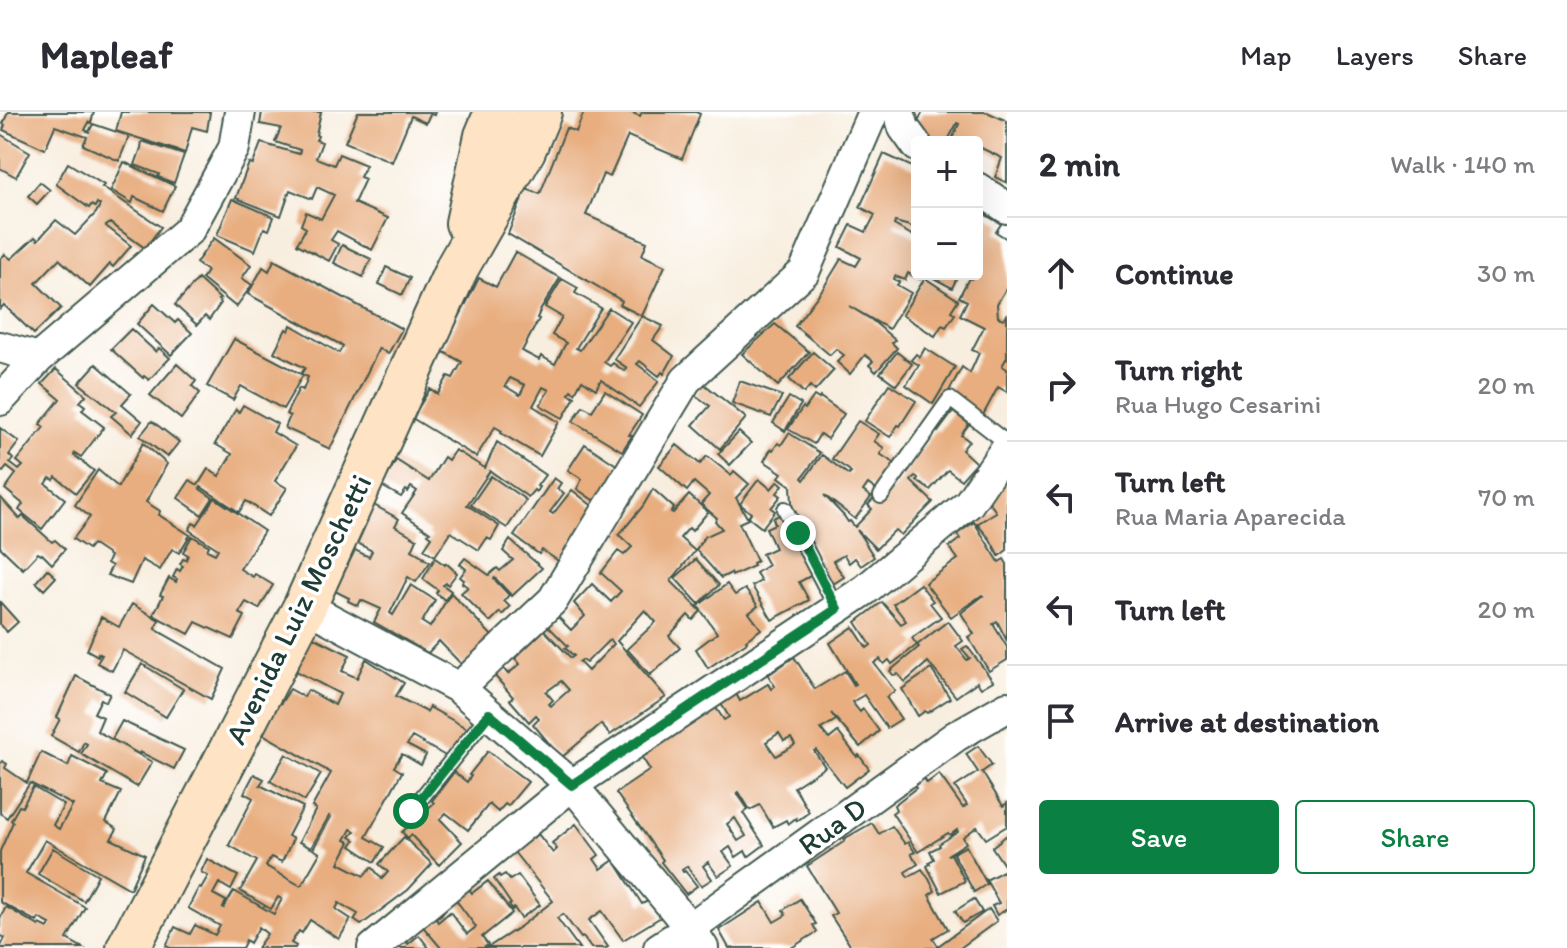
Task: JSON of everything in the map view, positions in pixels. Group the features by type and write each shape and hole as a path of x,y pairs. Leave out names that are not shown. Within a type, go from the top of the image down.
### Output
{"street":[{"path":"0,400 39,358 189,230 234,148 240,112"},
{"name":"Avenida Luiz Moschetti","path":"458,266 486,136 496,112"},
{"name":"Avenida Luiz Moschetti","path":"128,948 305,606 458,266 524,150 540,112"},
{"path":"459,688 553,600 686,380 804,272 873,112"},
{"path":"899,112 911,138"},
{"path":"983,192 1007,208"},
{"path":"0,347 39,358"},
{"path":"373,948 572,785 865,590 969,503 1007,445"},
{"path":"305,606 459,688 572,785 696,938"},
{"name":"Rua D","path":"659,948 696,938 956,736 1007,707"}],"lane":[{"path":"881,496 950,399 1007,445"},
{"path":"785,509 837,609"},
{"path":"411,811 489,714"}],"building":[{"path":"8,112 94,112 85,130 89,132 93,124 129,136 119,161 83,145 87,137 55,126 45,149 3,130"},
{"path":"121,112 210,112 207,131 192,127 185,153 116,131"},
{"path":"262,112 321,112 316,140 322,142 316,158 334,165 339,154 366,165 360,177 365,179 354,203 388,218 372,250 337,231 331,240 338,244 329,261 297,244 306,228 301,225 306,212 321,219 334,195 317,187 312,199 290,190 281,216 236,198 249,163 253,164 261,143 299,154 300,150 275,142 281,128 260,124"},
{"path":"358,112 435,112 434,115 430,114 426,123 411,116 392,162 345,142"},
{"path":"584,112 630,112 640,116 642,112 700,114 682,159 628,136 610,177 603,174 586,215 647,242 642,255 665,266 642,316 508,234 526,189 540,194 566,128 576,132"},
{"path":"923,112 987,112 1007,121 1007,183 995,177 1002,158 983,149 983,136 953,136 957,123 950,136 922,136 912,131"},
{"path":"0,134 30,152 16,177 0,168"},
{"path":"142,141 184,155 174,183 135,165"},
{"path":"884,154 911,166 911,226 895,222 894,225 911,235 911,274 908,273 905,280 895,276 894,279 899,282 897,285 911,293 889,329 849,306 872,320 895,340 892,343 897,348 876,372 869,365 873,361 865,355 850,374 837,362 844,355 836,349 830,355 795,326 841,259 856,266 861,258 840,247 851,225 866,232 875,215 860,207"},
{"path":"124,162 175,186 163,211 134,197 132,203 111,190"},
{"path":"68,163 161,227 145,248 110,223 106,226 131,246 90,287 59,259 36,283 61,308 34,334 4,305 0,309 0,259 5,254 11,259 35,237 38,240 56,220 75,235 96,213 100,205 97,203 89,208 56,184"},
{"path":"40,182 50,190 37,204 28,196"},
{"path":"232,199 274,217 269,230 264,228 255,251 217,235"},
{"path":"983,216 1001,224 996,232 1007,239 1007,287 997,304 998,317 1004,319 1007,313 1007,359 1002,366 1007,369 1007,392 998,387 981,419 949,391 962,367 970,373 979,353 972,350 984,327 960,315 967,301 959,297 968,280 983,280"},
{"path":"214,238 251,265 242,278 252,285 236,307 202,279 207,271 196,263"},
{"path":"342,245 371,259 363,277 334,263"},
{"path":"515,252 560,278 540,311 522,351 539,360 541,356 555,364 566,343 552,335 562,317 545,307 562,279 578,288 575,293 601,308 576,348 580,350 609,308 631,322 604,362 610,366 613,363 624,371 627,368 614,359 642,316 663,326 653,340 674,356 664,374 662,372 659,376 640,361 637,364 659,381 639,407 601,380 596,389 582,380 575,393 571,390 569,394 575,397 563,418 540,405 549,390 543,387 533,406 559,422 540,456 495,427 476,457 412,418 430,389 438,394 448,376 453,378 462,362 442,351 479,278 496,287","holes":["510,378 525,385 520,395 505,386"]},
{"path":"274,260 402,329 388,354 379,348 330,449 285,428 290,416 286,414 308,377 301,374 305,368 274,352 291,325 339,353 343,346 248,294 263,267 269,271"},
{"path":"386,267 410,278 402,295 379,284"},
{"path":"198,279 221,303 209,320 205,316 197,325 175,305"},
{"path":"924,280 958,300 951,311 955,314 935,336 902,315"},
{"path":"937,280 956,280 952,288"},
{"path":"154,304 192,333 171,355 137,324"},
{"path":"775,324 809,352 778,386 742,354"},
{"path":"131,329 156,352 159,348 170,358 149,380 111,349"},
{"path":"234,339 303,375 283,409 241,386 233,400 207,386"},
{"path":"925,348 955,367 933,404 906,385 919,365 911,360 916,354 920,357"},
{"path":"813,352 834,370 815,391 810,386 804,393 789,379"},
{"path":"897,352 912,364 896,385 880,373"},
{"path":"96,364 131,394 122,404 142,421 132,434 111,416 116,412 79,383"},
{"path":"177,364 196,381 192,386 200,393 181,419 150,395"},
{"path":"56,369 86,395 80,402 85,406 82,410 104,427 81,457 74,455 94,471 76,493 56,477 54,480 50,478 46,484 65,499 42,529 19,510 23,504 5,489 16,474 7,467 3,472 0,470 0,428 19,442 9,455 13,459 10,463 19,470 23,466 17,461 44,427 40,424 60,399 42,384"},
{"path":"740,381 782,396 771,417 732,403"},
{"path":"703,383 746,418 720,449 693,425 710,406 695,395"},
{"path":"889,384 916,401 890,437 865,421"},
{"path":"605,391 642,415 622,451 573,421 583,406 592,411"},
{"path":"814,396 844,414 827,439 820,434 814,444 788,429"},
{"path":"789,397 801,404 785,431 773,423"},
{"path":"243,405 277,424 273,432 296,446 275,481 287,488 269,516 246,501 239,512 201,487 213,498 202,515 178,498 190,480 198,485 208,469 219,476 232,454 215,444 236,409 239,412"},
{"path":"953,412 969,424 961,435 969,441 962,450 976,463 961,480 948,470 930,490 915,476 911,481 933,502 901,535 895,530 876,549 857,530 874,557 861,566 855,558 849,563 844,555 833,561 844,577 830,586 818,564 821,562 793,517 791,486 779,477 782,473 764,461 771,449 778,443 781,445 789,433 820,453 802,478 804,480 822,455 849,475 849,470 832,459 858,421 879,434 874,441 884,448 880,454 900,467 882,494 868,484 863,491 871,497 855,519 824,495 855,527 872,509 868,505 875,497 894,489 936,430 938,432"},
{"path":"152,421 179,442 167,457 140,436"},
{"path":"739,432 751,443 730,465 718,454"},
{"path":"497,442 545,475 539,487 528,497 490,471 467,505 499,526 491,540 487,538 479,550 451,532 435,556 424,549 432,537 428,534 430,532 402,513 417,491 411,487 401,497 382,486 396,460 429,481 444,457 448,460 455,450 485,468"},
{"path":"143,443 167,464 146,502 160,511 159,515 190,535 179,553 172,549 160,570 142,560 131,584 107,575 112,566 107,563 110,556 92,544 88,549 73,539 90,517 75,505 98,470 118,487"},
{"path":"585,444 621,468 599,504 577,489 582,479 568,470"},
{"path":"677,445 700,464 707,456 731,475 734,471 749,484 736,498 748,519 739,523 757,561 753,563 754,566 721,578 696,550 704,537 722,529 715,521 717,518 701,504 709,495 694,482 687,491 659,466"},
{"path":"1007,474 1007,550 999,556 977,524 996,512 986,497"},
{"path":"491,476 526,500 507,528 471,505"},
{"path":"554,478 561,483 557,489 564,493 550,512 553,514 572,490 595,508 560,562 542,550 539,554 514,536"},
{"path":"759,479 771,489 778,481 783,485 777,493 781,496 771,508 775,511 762,528 748,517 751,513 740,504"},
{"path":"653,489 674,508 673,513 689,495 708,512 692,531 689,528 680,538 695,551 671,581 701,611 693,620 688,615 669,636 680,648 650,675 627,649 656,622 644,611 617,641 666,697 610,735 601,724 561,758 533,724 539,718 536,715 529,722 494,675 502,667 508,674 520,664 515,658 544,630 571,658 574,656 547,625 557,616 571,630 585,616 574,603 592,584 611,602 621,591 601,573 618,551 624,555 632,547 619,535","holes":["610,639 614,644 588,671 579,662 582,660 586,663","561,681 569,690 551,706 549,704 553,700 546,692"]},
{"path":"0,497 20,519 23,516 52,542 55,540 65,549 52,564 38,553 23,569 0,547"},
{"path":"215,498 264,531 240,569 273,585 259,609 246,602 239,613 245,616 233,639 196,622 189,634 153,615 169,578 176,582 177,579 173,577 177,569 180,571 183,566 180,564 183,559 186,560 188,555 183,552 192,536 209,546 207,550 215,554 218,549 189,530 193,523 197,525"},
{"path":"372,504 399,519 395,526 417,539 412,550 430,562 416,582 408,577 390,613 393,615 411,585 435,600 422,622 430,627 451,593 494,638 463,666 439,641 428,653 374,622 381,609 361,600 358,606 335,591 355,550 369,557 372,551 354,541"},
{"path":"783,513 816,573 799,582 809,600 772,620 752,586 761,581 756,573 768,565 762,554 775,548 766,528 775,524 773,518"},
{"path":"974,522 999,562 1004,559 1007,564 1007,641 997,621 993,624 1007,647 1007,660 989,671 968,637 974,634 961,613 983,596 951,617 925,583 958,559 949,547 960,539 957,534"},
{"path":"510,540 542,568 512,596 494,579 509,595 504,601 510,607 490,622 461,593 468,587 462,583 464,580 460,577 466,569 460,564 465,558 489,575 497,568 500,571 513,560 503,551"},
{"path":"435,558 457,573 448,585 443,585 451,591 445,600 436,593 438,590 423,579"},
{"path":"696,559 719,585 699,604 675,578"},
{"path":"47,569 56,577 44,590 36,582"},
{"path":"727,584 735,595 745,589 758,606 749,613 761,629 708,668 696,649 717,633 698,606"},
{"path":"920,584 941,617 912,638 917,645 892,664 889,660 884,664 880,659 874,663 895,691 886,697 901,719 887,728 864,695 852,702 860,712 863,709 879,731 860,747 831,713 836,720 821,729 829,739 838,732 869,769 845,787 814,751 825,767 794,787 809,812 797,821 796,818 788,824 786,820 773,827 760,805 750,810 737,793 748,809 743,813 764,845 748,857 745,851 736,857 730,847 723,852 733,866 718,876 708,862 703,866 712,879 701,886 687,866 683,872 697,886 686,894 616,793 650,770 640,754 714,705 724,720 729,717 720,702 735,692 740,701 768,684 771,689 775,686 768,675 794,657 815,689 845,671 854,685 830,643 853,627 867,648 871,645 856,622 882,602 901,624 906,621 893,604","holes":["779,733 784,741 791,738 795,745 776,756 766,742","735,818 746,836 738,841 727,824"]},
{"path":"0,602 18,622 7,632 0,624"},
{"path":"132,604 159,620 155,629 225,669 211,699 123,650 112,671 97,663 102,655 87,650 101,617 119,627"},
{"path":"948,621 963,641 956,646 967,660 970,658 962,649 967,646 993,681 981,688 977,682 956,697 928,662 905,682 898,674 893,675 890,671 919,647 917,645"},
{"path":"311,636 350,655 342,671 357,678 366,659 404,683 396,696 427,712 429,707 468,729 449,758 412,737 407,745 426,755 421,765 402,754 394,767 402,772 366,837 384,847 375,862 351,846 355,840 350,837 355,831 351,829 345,840 350,842 339,863 364,876 372,867 382,879 388,872 379,864 404,837 432,864 408,890 361,925 354,920 358,914 339,903 336,909 351,919 339,939 310,920 291,943 295,948 257,948 267,934 259,927 250,943 246,940 242,948 170,948 166,946 175,927 190,934 195,925 215,935 220,926 188,908 208,876 201,872 207,859 238,876 231,890 219,883 213,894 226,901 223,908 234,891 274,914 282,899 278,897 271,909 240,891 257,861 229,845 253,798 244,793 254,774 264,779 260,785 303,807 288,836 293,839 282,862 271,857 266,866 301,886 320,853 313,849 331,817 311,848 299,842 316,809 312,807 331,773 263,734 278,702 281,703 290,689 304,697 308,690 335,705 340,694 296,671"},
{"path":"142,664 183,689 166,717 125,692"},
{"path":"931,669 950,698 918,716 902,689"},
{"path":"76,676 110,694 106,702 101,699 94,713 103,717 97,731 152,762 137,787 81,754 87,744 84,742 79,752 51,736"},
{"path":"122,721 184,750 174,769 112,739"},
{"path":"978,746 992,765 982,772 1003,806 1007,803 1007,826 986,839 977,827 963,837 966,843 947,855 951,854 965,881 941,893 927,866 934,859 930,851 957,830 918,852 892,813 896,810 894,805 916,788 913,784 923,777 927,783 939,774 963,808 967,805 955,787 978,772 966,754"},
{"path":"488,751 528,782 508,806 505,804 498,812 489,804 468,830 446,813 440,819 462,842 439,865 411,835 408,838 402,832 434,803 432,801 454,772 467,782"},
{"path":"41,752 68,766 72,756 107,774 102,784 121,792 106,822 117,829 111,839 145,855 130,889 45,840 26,873 85,907 67,939 83,948 0,948 5,938 0,935 0,918 6,907 39,926 48,928 50,924 39,918 37,922 0,902 0,851 13,822 11,820 33,787 64,805 53,825 59,829 73,805 30,783 7,818 0,813 2,761 7,764 5,768 27,783"},
{"path":"286,754 321,774 305,801 270,781"},
{"path":"872,823 879,834 892,826 915,852 911,854 918,864 905,872 908,877 922,869 935,891 929,895 948,929 933,938 938,946 989,909 997,921 960,948 852,948 831,916 836,913 807,866"},
{"path":"576,824 599,855 594,859 601,869 614,860 642,904 648,901 661,917 623,940 602,911 589,920 606,948 591,948 563,914 557,918 579,948 487,948 553,901 514,852 538,834 553,853 557,849 552,843"},
{"path":"1007,835 1007,863 1004,865 992,847"},
{"path":"966,846 987,884 974,892 953,853"},
{"path":"53,848 98,875 84,901 38,874"},
{"path":"1003,871 1007,878 1007,909 997,915 992,906 999,903 986,880"},
{"path":"505,874 510,880 518,875 540,905 521,918 514,908 512,910 494,879"},
{"path":"488,881 512,913 482,937 488,945 483,948 441,948 419,922 440,907 444,912 436,919 438,922 450,912 467,934 476,927 453,896 467,886 472,893"},
{"path":"800,899 816,924 813,925 817,932 791,948 729,948 719,930 762,902 774,922 786,915 783,910"},
{"path":"974,899 982,912 963,923 955,911"},
{"path":"419,935 429,948 393,948 404,938 408,944"}],"route":[{"path":"411,811 489,714 572,785 837,609 798,533"}]}
